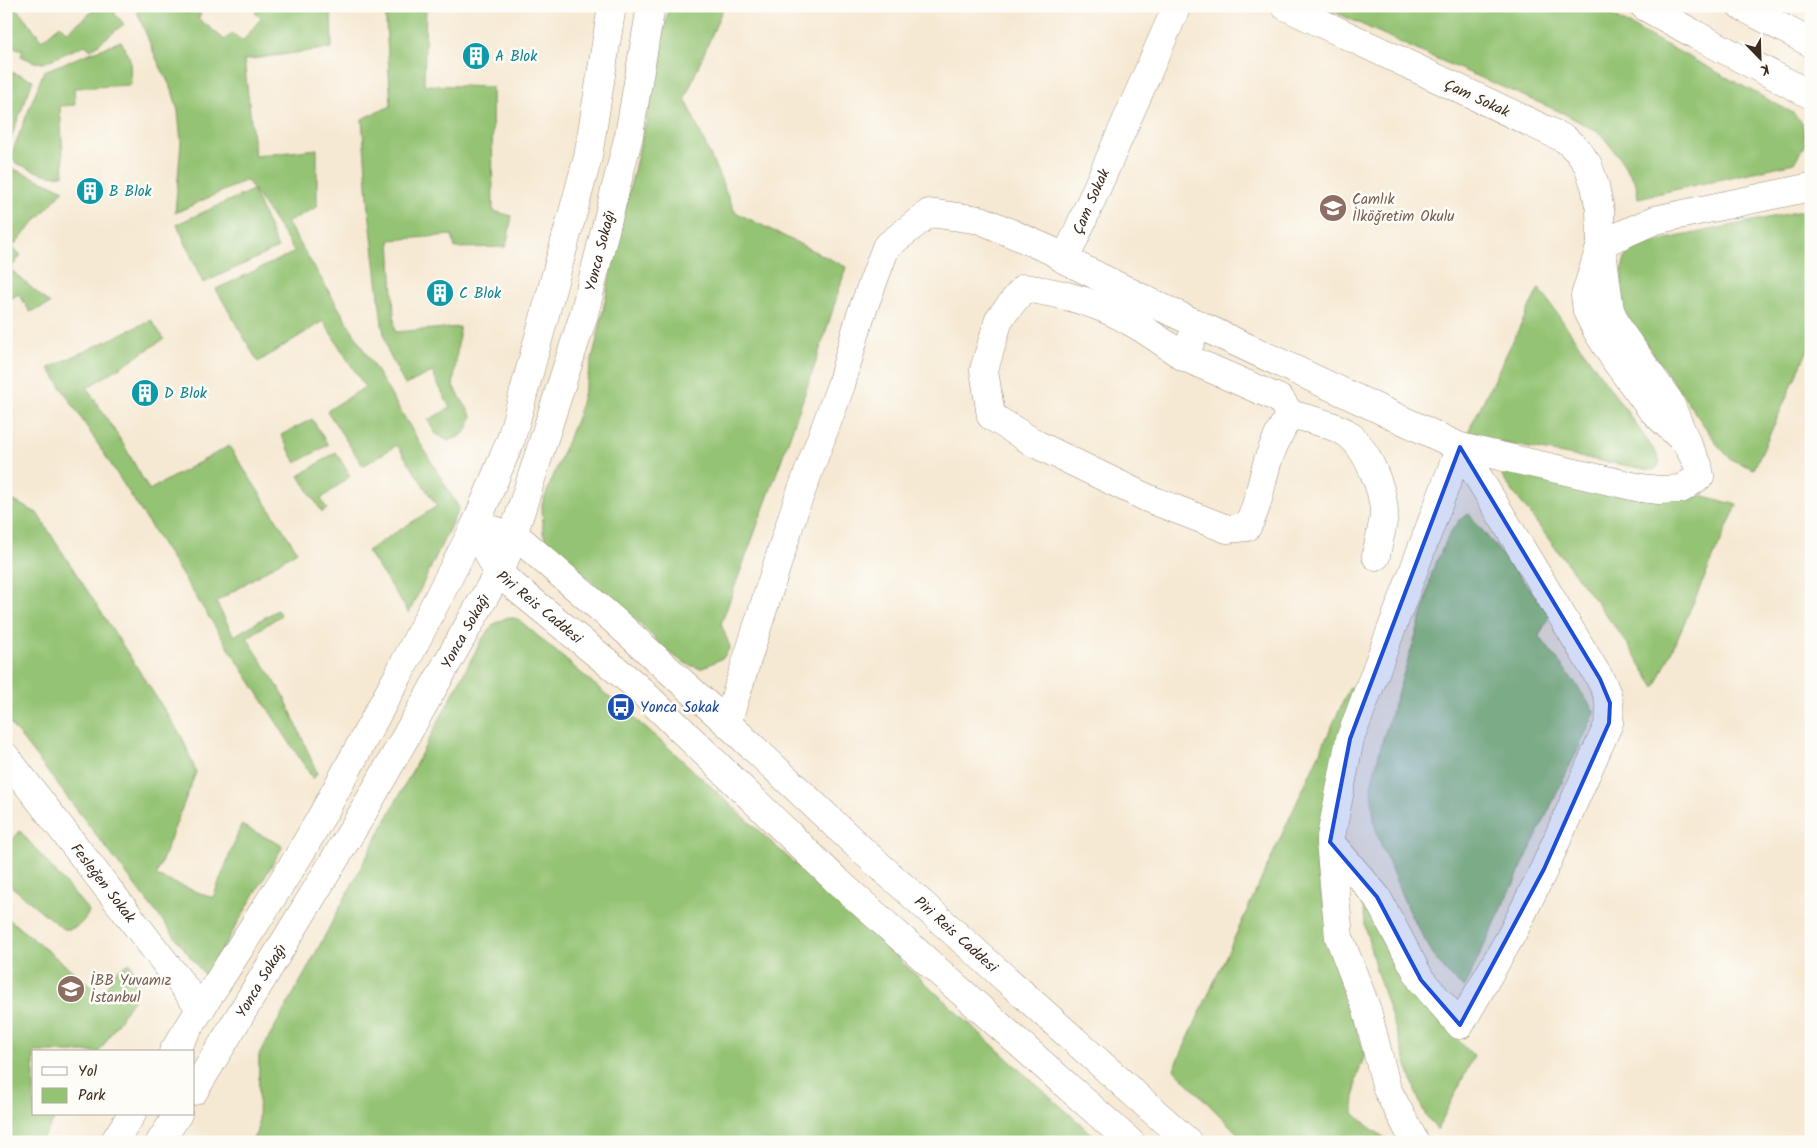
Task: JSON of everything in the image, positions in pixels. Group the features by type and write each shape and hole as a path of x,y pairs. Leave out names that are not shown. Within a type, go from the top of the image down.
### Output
{"street":[{"path":"174,1050 298,858 399,674 475,526 511,439 588,157 612,6"},
{"name":"Yonca Sokağı","path":"195,1089 358,820 498,573 514,535 584,314 629,135 651,6"},
{"name":"Çam Sokak","path":"1065,260 1177,6"},
{"name":"Çam Sokak","path":"1285,6 1565,140 1578,151 1588,165 1600,210 1601,244 1610,310 1619,330 1669,401 1698,465 1700,476 1681,489 1659,490 1641,488 1460,447"},
{"path":"1644,6 1811,95"},
{"path":"1742,6 1811,42"},
{"path":"1601,244 1655,220 1811,187"},
{"path":"1601,244 1665,236 1811,204"},
{"path":"706,754 727,723 795,508 841,385 860,317 886,247 929,213 981,220 1052,251 1065,260 1198,324 1460,447 1604,686 1610,703 1610,724 1544,869 1512,934 1460,1025 1421,980 1377,897 1330,842"},
{"path":"1290,414 1279,433 1268,460 1255,511 1247,526 1226,528 1139,494 1036,444 992,416 984,370 999,319 1024,288 1057,292 1108,310 1134,323 1184,357 1280,399 1290,414 1346,433 1364,450 1377,480 1384,513 1376,556"},
{"path":"1184,357 1198,324"},
{"path":"1415,1142 1387,1089 1367,1010 1339,937 1330,842 1350,739 1460,447"},
{"name":"Piri Reis Caddesi","path":"475,526 514,535 615,621 862,850 1188,1142"},
{"name":"Piri Reis Caddesi","path":"475,526 498,573 635,685 835,879 1130,1142"},
{"name":"Fesleğen Sokak","path":"6,757 201,1009"},
{"path":"114,1142 131,1116"},
{"path":"160,1142 177,1116"}],"highlighted area":[{"path":"1460,447 1600,679 1610,703 1609,723 1544,869 1460,1025 1421,980 1377,897 1330,842 1350,739"}],"green space":[{"path":"6,6 15,6 42,40 60,25 67,32 99,6 123,6 114,13 124,24 91,50 85,45 43,63 34,62 21,56 23,50 6,45"},
{"path":"135,6 177,6 187,14 192,7 201,14 198,18 225,40 232,33 243,41 261,18 255,13 261,6 331,6 332,48 244,60 255,156 317,149 317,207 287,222 459,508 409,613 367,551 437,506 397,445 363,466 327,411 365,387 323,321 258,362 216,289 295,252 247,180 175,213 181,142 178,111 172,90 155,56"},
{"path":"385,6 426,6 424,85 492,87 493,211 512,216 506,247 455,248 452,235 390,240 395,332 460,327 453,386 472,416 469,426 464,433 448,441 435,433 428,420 450,408 432,372 405,385 388,352 382,324 369,210 362,119 391,106"},
{"path":"669,6 724,6 685,98 735,212 846,267 802,402 721,624 730,647 724,657 703,668 685,663 668,652 636,620 556,551 548,543 543,533 542,504 578,415 599,331 613,259 646,120"},
{"path":"1322,6 1594,6 1793,113 1802,122 1805,144 1794,163 1638,198 1636,183 1601,134 1563,113 1421,52"},
{"path":"121,41 130,59 131,85 74,88 75,105 60,106 64,174 45,174 14,162 11,159 11,155 44,71"},
{"path":"6,70 33,80 6,151"},
{"path":"11,168 64,190 12,247 21,255 10,269 50,304 30,312 19,294 6,301 6,171"},
{"path":"253,190 278,248 203,283 177,224"},
{"path":"1811,209 1811,343 1754,469 1732,460 1720,448 1623,311 1622,271 1629,252 1647,243"},
{"path":"1539,288 1656,453 1660,462 1656,468 1651,470 1486,440 1467,434"},
{"path":"151,320 164,339 87,388 125,447 149,490 229,446 297,551 216,602 234,636 277,610 281,615 247,638 284,696 317,773 313,779 49,368"},
{"path":"312,419 328,445 296,463 281,435"},
{"path":"336,452 350,476 321,499 327,509 322,512 299,476"},
{"path":"1504,470 1632,495 1691,499 1701,495 1737,505 1655,688 1627,643 1502,477"},
{"path":"6,497 37,513 182,737 196,772 156,876 213,898 241,825 283,846 206,977 6,718"},
{"path":"1469,514 1550,614 1539,636 1576,684 1595,713 1464,988 1437,961 1408,910 1378,837 1374,821 1371,786 1382,742 1425,606 1432,571 1450,533 1459,520"},
{"path":"508,617 518,619 670,749 1022,1072 1101,1142 251,1142 258,1130 259,1055 304,975 482,639 494,624"},
{"path":"1366,679 1323,816 1316,870 1351,1013 1365,1054 1356,1080 1354,1113 1369,1127 1391,1142 1246,1142 1174,1069 1349,689"},
{"path":"20,831 89,911 85,919 72,929 63,929 6,882 6,847"},
{"path":"1354,882 1371,912 1380,938 1395,965 1427,1009 1474,1056 1437,1130 1425,1114 1417,1096 1375,966 1365,926 1364,911"},
{"path":"6,917 102,995 116,971 130,963 137,981 135,996 100,1050 32,1050 32,1116 57,1116 40,1142 8,1142 6,1140"}],"place":[{"name":"A Blok","path":"476,56"},
{"name":"B Blok","path":"90,191"},
{"name":"Çamlık İlköğretim Okulu","path":"1333,208"},
{"name":"C Blok","path":"440,293"},
{"name":"D Blok","path":"145,393"},
{"name":"Yonca Sokak","path":"621,707"},
{"name":"İBB Yuvamız İstanbul","path":"71,989"}]}
